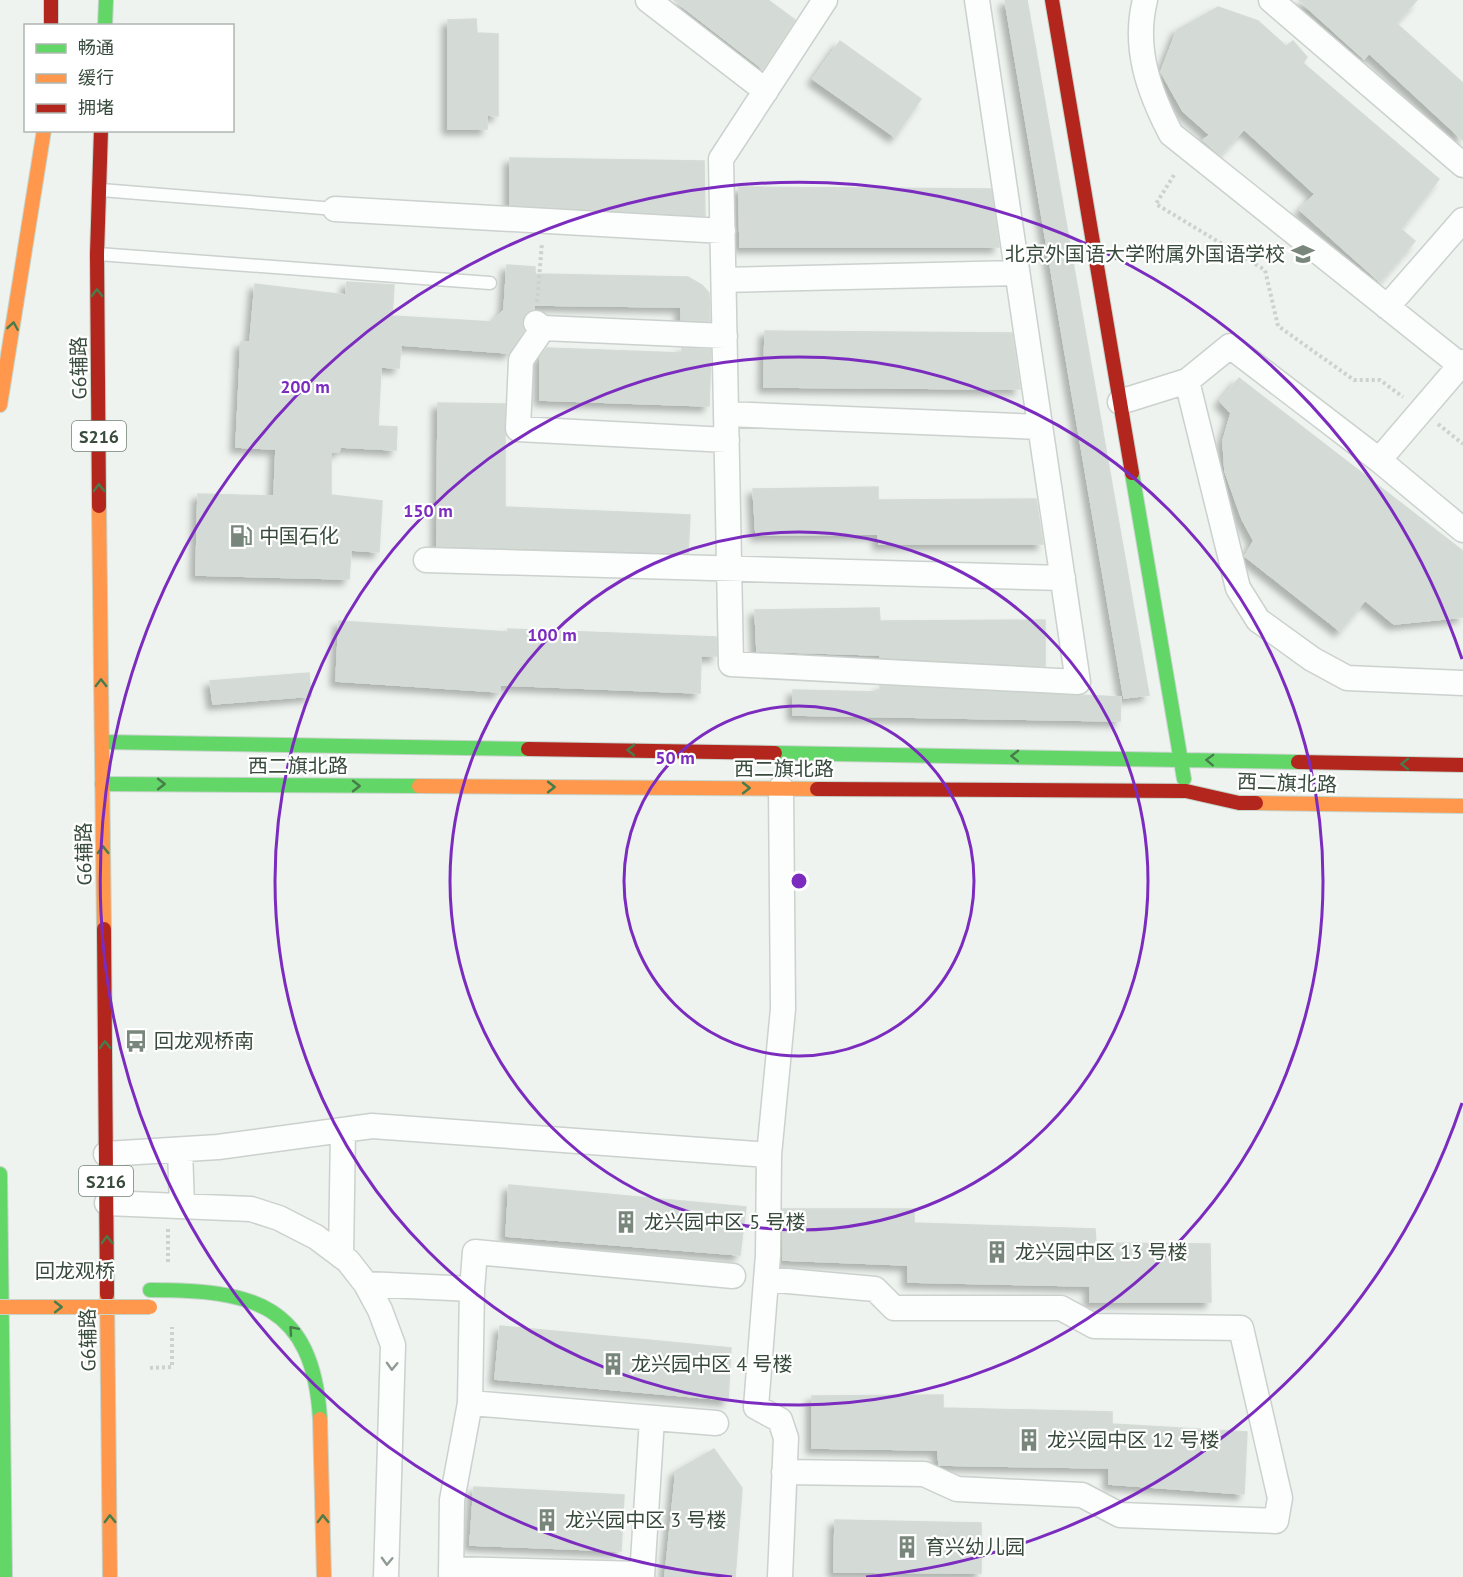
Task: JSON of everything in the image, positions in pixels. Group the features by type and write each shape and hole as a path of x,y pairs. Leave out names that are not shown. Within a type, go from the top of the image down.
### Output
{"main road":[{"path":"51,0 51,24"},
{"path":"105,24 106,0"},
{"path":"1052,0 1186,791"},
{"path":"0,405 44,132"},
{"name":"G6辅路","path":"101,132 97,254 110,1577"},
{"name":"西二旗北路","path":"102,742 1463,765"},
{"name":"西二旗北路","path":"102,784 1186,791 1239,803 1463,807"},
{"path":"0,1174 5,1577"},
{"path":"0,1180 4,1499"},
{"name":"回龙观桥","path":"95,1290 206,1291 247,1299 282,1319 306,1348 319,1391 324,1577"},
{"name":"回龙观桥","path":"0,1307 169,1307"}],"street":[{"path":"648,0 766,91"},
{"path":"825,0 721,159 731,664 1078,682 977,0"},
{"path":"1145,0 1139,35 1144,66 1155,103 1171,134 1461,364 1379,460"},
{"path":"1271,0 1463,165"},
{"path":"335,209 723,231"},
{"path":"1387,307 1463,220"},
{"path":"724,279 1017,273"},
{"path":"725,336 539,326 521,360 518,429 727,440"},
{"path":"1120,402 1187,381 1230,346 1379,460 1463,530"},
{"path":"1187,381 1238,588 1258,620 1312,659 1347,678 1463,683"},
{"path":"726,414 1041,427"},
{"path":"426,560 1063,578"},
{"path":"780,1577 786,1438 780,1420 756,1407 765,1279 769,1155 783,1009 781,788"},
{"path":"106,1154 218,1147 372,1126 769,1155"},
{"path":"341,1256 343,1131"},
{"path":"180,1149 182,1206"},
{"path":"106,1203 251,1209 279,1218 316,1237 341,1256 366,1284 380,1310 393,1345 386,1577"},
{"path":"652,1419 642,1576 451,1573 452,1500 470,1402 475,1252 733,1276"},
{"path":"765,1279 875,1289 894,1308 1061,1308 1094,1326 1241,1328 1280,1498 1276,1521 1120,1515 1082,1495 957,1489 924,1474 784,1472"},
{"path":"366,1284 472,1289"},
{"path":"470,1402 716,1423"}],"lane":[{"path":"99,190 335,209"},
{"path":"97,254 490,283"}],"path":[{"path":"1174,175 1156,204 1265,270 1278,326 1354,380 1380,380 1463,444"},
{"path":"539,326 544,220"},
{"path":"168,1229 168,1271"},
{"path":"150,1368 172,1367 172,1327"}],"building":[{"path":"674,0 768,0 795,20 763,69"},
{"path":"1005,0 1027,0 1149,695 1124,698"},
{"path":"1299,0 1417,0 1396,23 1463,83 1463,140 1369,53 1364,59"},
{"path":"1218,7 1258,21 1286,46 1293,41 1307,57 1303,63 1439,179 1401,229 1415,241 1380,282 1300,210 1315,194 1244,129 1220,155 1203,140 1210,135 1183,111 1161,72 1177,30"},
{"path":"476,19 477,33 498,34 498,116 487,115 487,129 448,129 448,20"},
{"path":"840,41 921,99 895,137 813,79"},
{"path":"510,158 704,161 705,216 510,205"},
{"path":"739,187 991,189 999,247 740,247"},
{"path":"507,265 535,267 535,274 688,277 702,285 709,293 710,321 681,320 681,307 534,305 534,309 524,315 522,322 524,330 509,353 401,345 399,368 381,367 378,426 397,427 396,450 340,447 339,452 331,452 331,495 382,501 379,552 351,550 349,579 196,575 198,494 274,496 276,449 236,447 241,342 250,342 255,284 346,295 347,282 394,285 392,316 493,322 504,310"},
{"path":"765,331 1012,333 1020,389 764,387"},
{"path":"547,348 682,353 682,348 711,350 709,406 540,400 540,358"},
{"path":"1239,378 1463,551 1463,617 1394,624 1365,600 1340,631 1245,556 1254,541 1242,519 1225,471 1223,441 1231,413 1220,401"},
{"path":"438,403 505,404 505,507 690,515 688,553 437,546"},
{"path":"878,487 878,500 1036,499 1043,544 879,544 878,534 756,535 753,489"},
{"path":"879,608 880,621 1045,620 1045,666 880,657 880,655 757,651 755,610"},
{"path":"339,621 508,632 508,629 716,637 717,656 701,656 700,693 500,685 500,692 336,681"},
{"path":"309,673 311,696 213,704 210,681"},
{"path":"880,686 1121,697 1120,721 793,715 793,690 880,692"},
{"name":"龙兴园中区 5 号楼","path":"509,1185 746,1207 740,1255 506,1236"},
{"name":"龙兴园中区 13 号楼","path":"783,1209 914,1209 914,1223 1095,1229 1096,1243 1210,1244 1211,1302 1090,1302 1090,1286 908,1282 908,1265 783,1260"},
{"name":"龙兴园中区 4 号楼","path":"500,1326 731,1348 728,1400 495,1379"},
{"name":"龙兴园中区 12 号楼","path":"943,1395 943,1408 1112,1412 1112,1424 1247,1432 1244,1494 1109,1484 1109,1468 939,1465 938,1450 812,1448 812,1396"},
{"path":"714,1449 742,1488 735,1577 665,1577 676,1471"},
{"name":"龙兴园中区 3 号楼","path":"474,1487 624,1495 621,1551 470,1545"},
{"name":"育兴幼儿园","path":"835,1520 981,1523 981,1573 834,1572"}],"traffic: fast":[{"path":"105,24 106,0"},
{"path":"1132,473 1184,779"},
{"path":"102,742 528,749"},
{"path":"775,753 1298,762"},
{"path":"102,784 419,786"},
{"path":"0,1174 5,1577"},
{"path":"150,1290 219,1294 247,1300 271,1311 290,1327 305,1350 315,1380 320,1419"}],"traffic: slow":[{"path":"0,405 44,132"},
{"path":"99,506 104,929"},
{"path":"419,786 817,789"},
{"path":"1256,803 1463,806"},
{"path":"107,1294 110,1577"},
{"path":"0,1307 150,1307"},
{"path":"320,1419 324,1577"}],"traffic: jam":[{"path":"51,0 51,24"},
{"path":"1052,0 1132,473"},
{"path":"99,506 97,254 101,132"},
{"path":"528,749 775,753"},
{"path":"1298,762 1463,765"},
{"path":"817,789 1186,791 1239,803 1256,803"},
{"path":"104,929 107,1294"}],"place":[{"name":"北京外国语大学附属外国语学校","path":"1303,254"},
{"name":"中国石化","path":"241,536"},
{"name":"回龙观桥南","path":"136,1041"},
{"name":"龙兴园中区 5 号楼","path":"626,1222"},
{"name":"龙兴园中区 13 号楼","path":"997,1252"},
{"name":"龙兴园中区 4 号楼","path":"613,1364"},
{"name":"龙兴园中区 12 号楼","path":"1029,1440"},
{"name":"龙兴园中区 3 号楼","path":"547,1520"},
{"name":"育兴幼儿园","path":"907,1547"}]}
